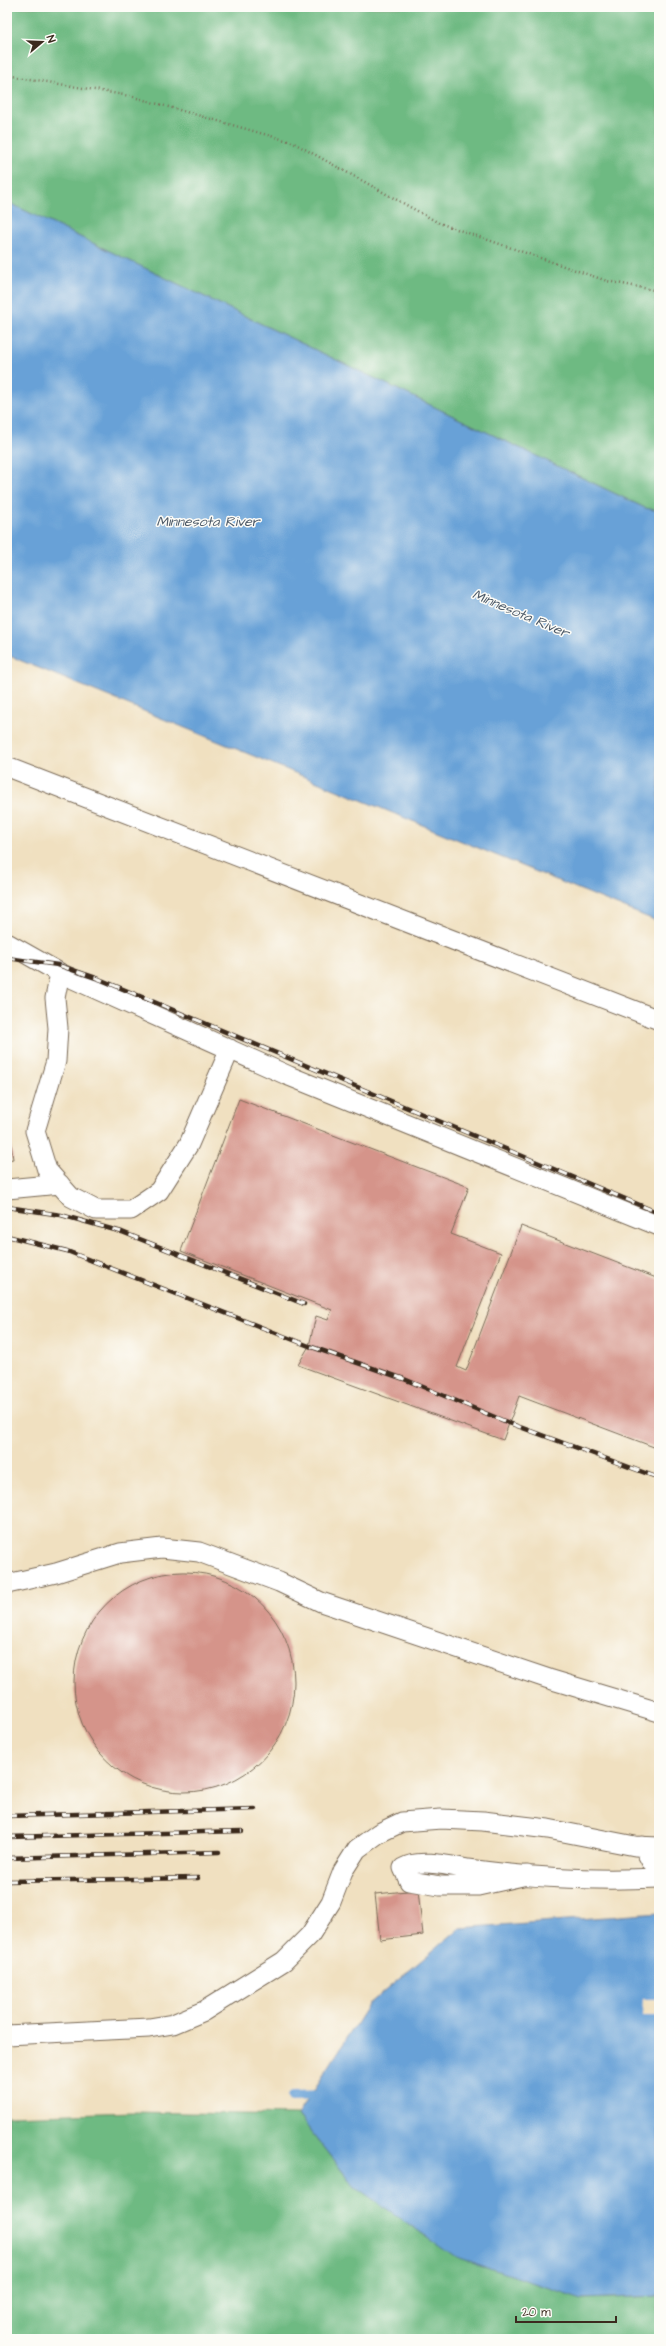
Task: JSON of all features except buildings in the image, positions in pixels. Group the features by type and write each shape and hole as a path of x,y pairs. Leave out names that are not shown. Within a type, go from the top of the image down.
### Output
{"lane":[{"path":"7,767 659,1020"},
{"path":"7,943 60,973 289,1076 659,1226"},
{"path":"60,973 56,998 58,1028 56,1061 35,1131 47,1170 71,1197 96,1210 131,1210 159,1191 189,1144 230,1049"},
{"path":"7,1190 60,1184"},
{"path":"7,1584 56,1573 120,1553 162,1548 199,1552 279,1582 321,1602 549,1679 659,1712"},
{"path":"7,2035 149,2028 173,2024 204,2011 284,1961 310,1936 331,1902 343,1871 357,1849 379,1833 402,1822 441,1819 483,1821 548,1829 594,1840 651,1846 651,1861 659,1867"},
{"path":"527,1875 478,1886 440,1886 409,1881 403,1868 409,1864 442,1864 527,1875 592,1879 659,1878"}],"path":[{"path":"7,75 130,96 292,142 439,223 606,281 659,291"}],"green space":[{"path":"7,7 659,7 659,511 645,508 7,202"},
{"path":"133,2112 298,2115 354,2186 582,2299 659,2296 659,2339 7,2339 7,2116"}],"water":[{"name":"Minnesota River","path":"7,202 645,508 659,511 659,922 7,655"},
{"path":"659,1913 659,2296 582,2299 456,2257 354,2186 298,2115 368,2005 460,1928"}],"pier":[{"path":"643,1999 659,1999 659,2015 642,2015"}],"waterway":[{"path":"292,2096 324,2095"}],"railway":[{"path":"7,958 58,965 99,979 659,1213"},
{"path":"7,1207 61,1215 122,1232 304,1304"},
{"path":"7,1236 67,1251 309,1346 404,1379 509,1423 659,1478"},
{"path":"7,1816 255,1809"},
{"path":"7,1837 242,1831"},
{"path":"7,1858 219,1852"},
{"path":"7,1881 198,1878"}]}
